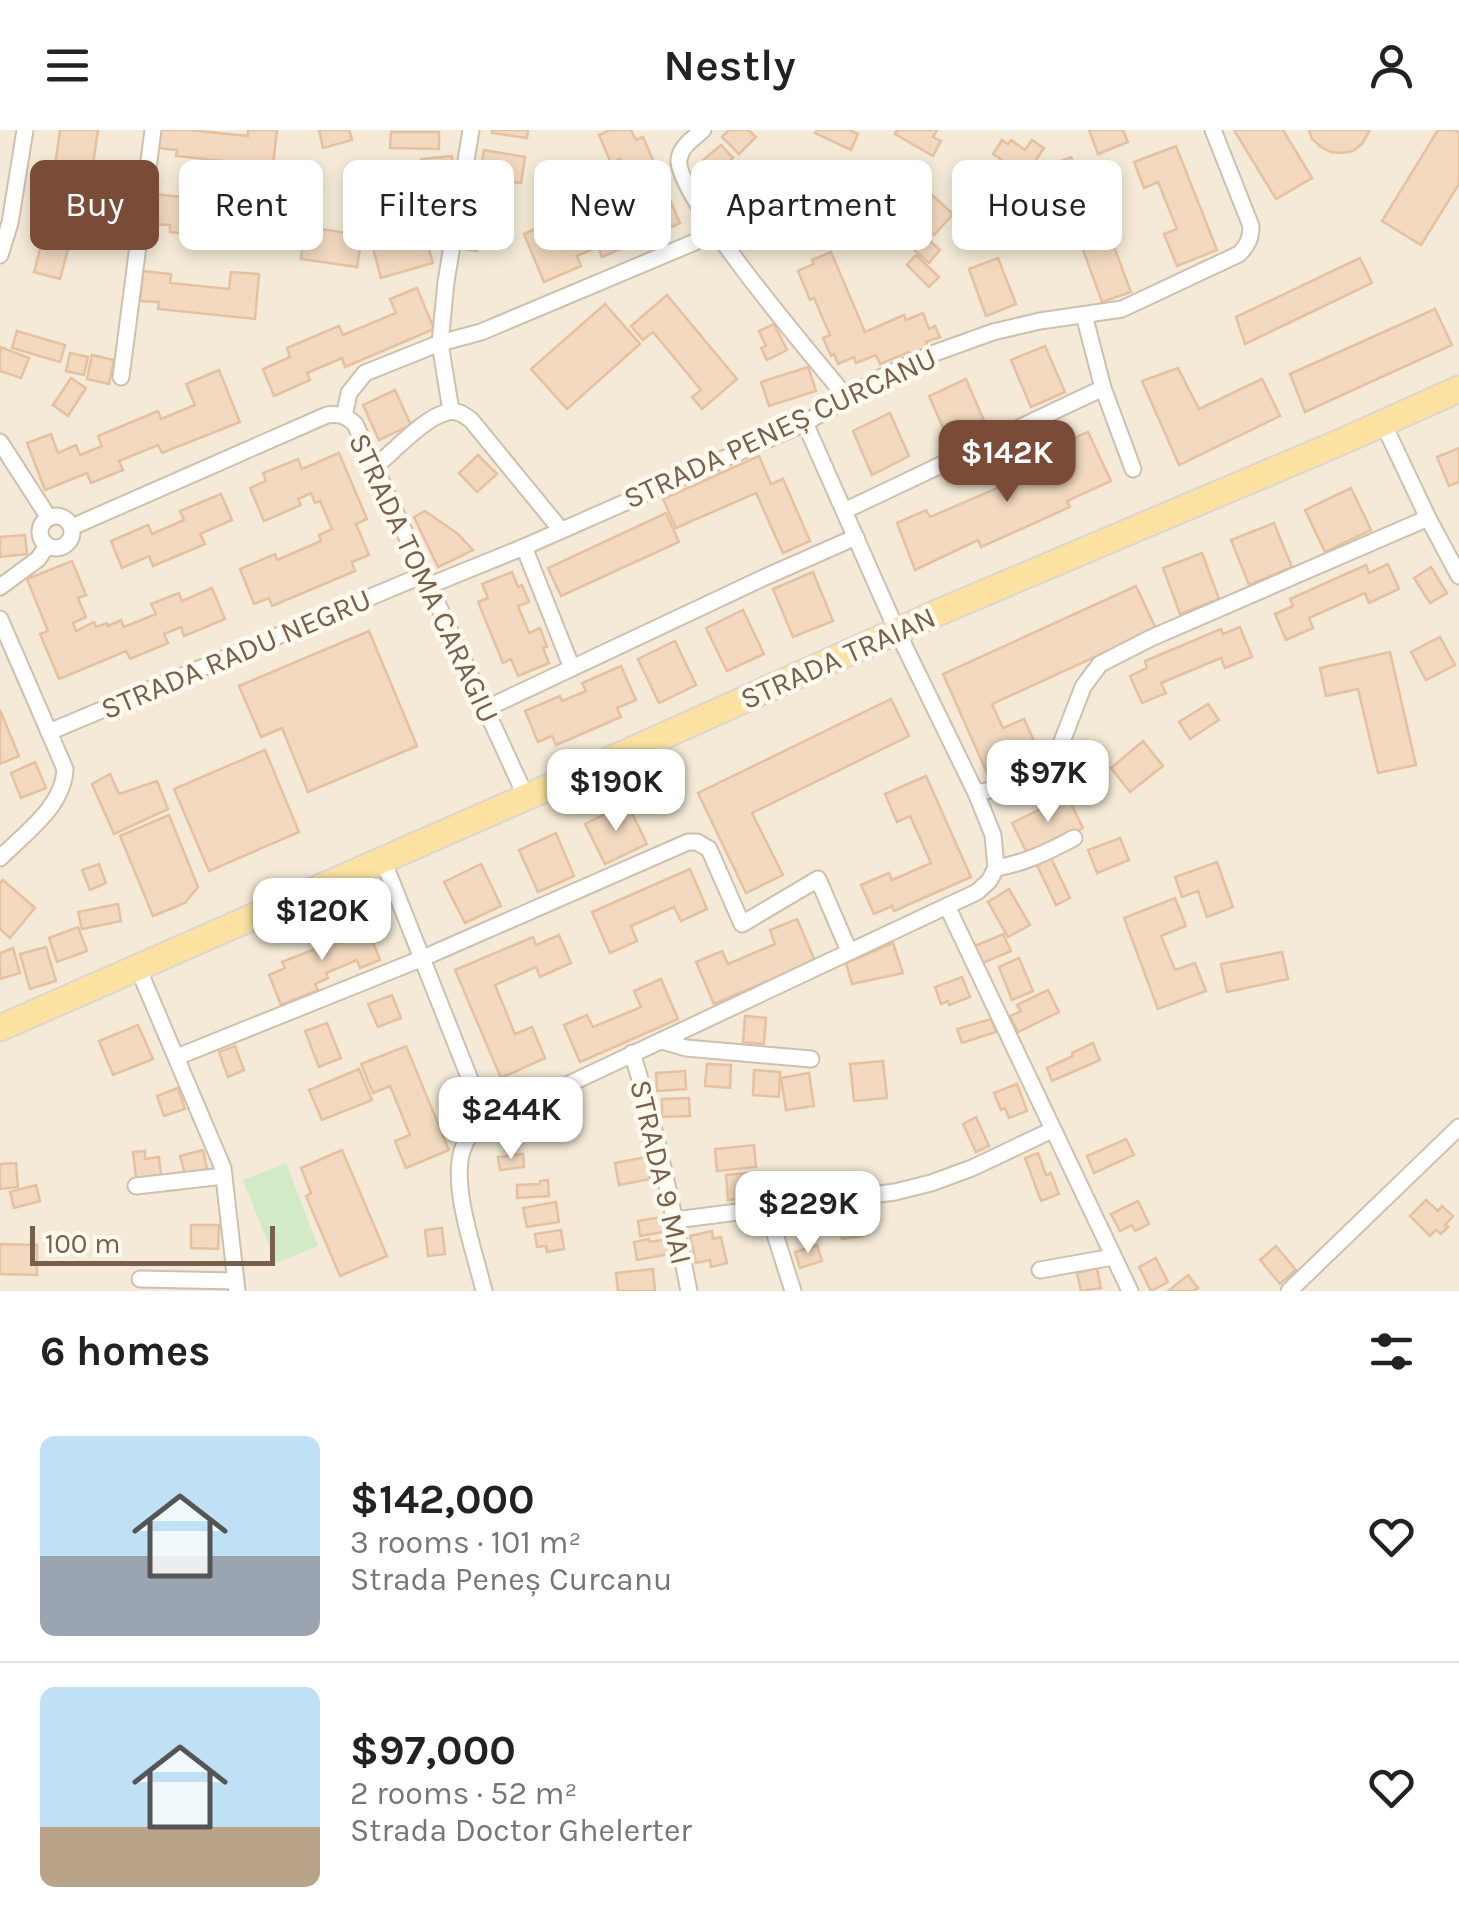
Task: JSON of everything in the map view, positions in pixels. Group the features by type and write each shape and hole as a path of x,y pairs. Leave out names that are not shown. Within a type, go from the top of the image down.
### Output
{"main road":[{"name":"STRADA TRAIAN","path":"0,1028 898,631 1459,389"}],"street":[{"path":"0,256 26,130"},
{"path":"121,377 152,130"},
{"path":"451,411 440,343 471,130"},
{"path":"703,130 680,155 682,175 714,230 848,399"},
{"name":"STRADA PENEȘ CURCANU","path":"425,580 524,547 805,424 882,377 932,354 994,332 1122,309 1239,254 1247,246 1251,226 1212,130"},
{"name":"STRADA TOMA CARAGIU","path":"344,416 350,393 364,374 440,343 481,332 691,244"},
{"path":"1084,315 1104,388 1133,469"},
{"path":"844,511 1104,388"},
{"path":"375,466 429,422 451,411 461,413 471,420 561,530"},
{"name":"STRADA TOMA CARAGIU","path":"72,528 327,415 344,416 356,424 526,798"},
{"path":"1383,423 1459,576"},
{"path":"383,860 472,1087 482,1098 504,1109 518,1108 662,1041 977,892 988,881 996,868 993,835 805,424"},
{"path":"0,442 49,518"},
{"path":"49,518 65,518 72,528 72,538 66,546 56,549 43,542 41,526 49,518"},
{"path":"976,793 1015,785 1046,770 1056,757 1083,687 1100,664 1151,638 1428,518"},
{"path":"485,709 856,537"},
{"path":"0,587 38,558 47,546"},
{"path":"524,547 572,668"},
{"name":"STRADA RADU NEGRU","path":"49,732 425,580"},
{"path":"0,619 65,769 61,792 51,807 0,858"},
{"path":"996,868 1038,857 1074,838"},
{"path":"177,1057 423,958 688,842 709,850 742,924 818,879 849,951"},
{"path":"947,906 1130,1291"},
{"path":"138,968 216,1148 224,1176 237,1286 140,1279"},
{"path":"662,1041 686,1048 811,1059"},
{"name":"STRADA 9 MAI","path":"632,1053 645,1092 689,1291"},
{"path":"484,1291 459,1172 467,1138 492,1104"},
{"path":"1289,1291 1459,1127"},
{"path":"675,1220 931,1184 1052,1130"},
{"path":"136,1186 224,1176"},
{"path":"767,1209 793,1291"},
{"path":"1040,1270 1113,1256"}],"shaded area":[{"path":"0,130 1459,130 1459,1291 0,1291"}],"green space":[{"path":"286,1163 318,1246 276,1263 243,1180"}],"building":[{"path":"60,130 98,130 94,160 56,160"},
{"path":"160,130 248,136 248,130 277,130 274,160 176,156 177,150 158,148"},
{"path":"319,130 349,130 352,140 323,148"},
{"path":"492,130 528,130 527,138"},
{"path":"610,130 631,130 636,140 643,137 653,160 610,160 599,135"},
{"path":"729,130 748,130 756,137 739,154 722,137"},
{"path":"849,130 858,134 851,150 815,133"},
{"path":"897,130 937,130 933,137 941,141 933,156 895,134"},
{"path":"1089,130 1123,130 1128,142 1098,154"},
{"path":"1234,130 1283,130 1312,178 1276,199"},
{"path":"1309,130 1370,130 1362,144 1342,153 1321,147"},
{"path":"1438,130 1459,133 1459,184 1421,245 1382,221"},
{"path":"391,132 439,132 439,149 390,148"},
{"path":"1002,140 1008,144 1011,140 1025,150 1032,140 1044,148 1036,160 1002,160 993,154"},
{"path":"721,145 733,158 731,160 703,160"},
{"path":"1176,146 1217,250 1177,266 1164,234 1177,229 1158,182 1144,188 1134,162"},
{"path":"484,150 525,157 521,183 514,182 514,160 482,160"},
{"path":"452,156 452,160 421,160"},
{"path":"159,195 179,197 179,233 170,232 170,225 159,224"},
{"path":"932,195 952,213 932,233"},
{"path":"671,202 680,223 671,227"},
{"path":"323,230 343,232 343,250 360,250 357,267 301,259 302,250 323,250"},
{"path":"534,230 534,250 591,250 577,256 581,266 544,282 524,234"},
{"path":"932,243 940,250 929,263 914,250 932,250"},
{"path":"40,250 68,250 60,279 34,272"},
{"path":"374,250 429,250 433,263 381,278"},
{"path":"599,250 618,250 602,257"},
{"path":"1083,250 1115,250 1131,292 1102,302"},
{"path":"831,252 865,332 904,315 906,320 923,313 929,329 935,326 940,337 926,342 928,347 880,364 876,355 856,363 854,357 838,364 823,338 830,335 798,271"},
{"path":"916,255 939,277 929,287 907,265"},
{"path":"998,258 1016,304 986,316 969,269"},
{"path":"1360,258 1372,283 1245,344 1236,317"},
{"path":"143,271 171,274 170,283 229,289 231,272 259,274 255,319 158,309 159,302 140,301"},
{"path":"417,288 434,329 345,367 342,358 307,373 310,380 274,396 263,369 290,357 287,348 339,326 343,335 396,313 390,299"},
{"path":"667,295 737,379 702,409 692,397 701,390 653,332 643,340 631,326"},
{"path":"605,304 640,344 567,409 531,369"},
{"path":"1435,309 1452,345 1305,412 1290,374"},
{"path":"774,324 787,350 767,360 759,331"},
{"path":"17,331 65,345 60,362 12,348"},
{"path":"1045,346 1065,392 1031,407 1011,360"},
{"path":"0,347 29,358 21,378 0,371"},
{"path":"70,353 88,357 84,375 66,371"},
{"path":"92,355 114,360 109,384 87,379"},
{"path":"808,367 816,391 769,406 761,382"},
{"path":"1178,368 1199,409 1262,379 1280,416 1179,465 1142,381"},
{"path":"219,370 240,422 162,453 158,445 119,461 123,470 91,483 87,473 45,490 27,443 51,434 58,453 76,445 80,455 102,446 98,436 158,411 161,419 195,405 186,384"},
{"path":"71,378 86,388 68,416 53,405"},
{"path":"966,379 985,423 949,441 929,396"},
{"path":"395,390 411,425 379,440 363,405"},
{"path":"890,413 909,456 872,475 853,431"},
{"path":"1088,432 1111,481 1067,501 1070,507 981,547 978,540 915,570 897,523 926,510 930,517 1058,462 1051,448"},
{"path":"1459,448 1459,482 1449,486 1437,457"},
{"path":"339,453 367,519 356,524 369,555 352,562 355,571 272,606 269,598 254,604 240,569 275,554 277,560 321,541 319,535 332,529 320,501 315,503 311,493 298,499 301,505 264,521 250,488 266,481 263,473 298,459 302,469"},
{"path":"478,455 497,474 477,492 459,473"},
{"path":"759,456 771,484 783,479 810,541 783,553 756,493 676,528 663,499"},
{"path":"1351,488 1371,530 1325,552 1305,510"},
{"path":"221,494 232,520 200,534 205,544 153,566 149,556 122,568 111,541 148,525 152,534 184,520 180,511"},
{"path":"425,511 473,550 438,567 414,517"},
{"path":"666,513 679,542 561,596 548,568"},
{"path":"1274,523 1292,567 1249,585 1231,540"},
{"path":"25,535 27,554 0,557 0,537"},
{"path":"1202,553 1219,599 1180,614 1163,568"},
{"path":"72,561 86,595 78,598 86,617 73,623 76,631 94,622 96,627 121,620 124,627 156,614 151,604 179,593 182,601 212,588 225,619 184,636 181,627 164,634 168,643 130,659 126,651 59,679 40,634 48,631 27,579"},
{"path":"1388,564 1399,589 1369,603 1365,593 1309,618 1313,628 1286,640 1275,614 1293,606 1290,599 1366,565 1369,573"},
{"path":"1431,567 1447,593 1430,603 1414,578"},
{"path":"512,572 529,602 518,606 529,633 540,628 549,663 518,676 511,659 503,663 478,602 488,598 482,584"},
{"path":"813,572 833,621 793,637 773,589"},
{"path":"1136,586 1156,629 992,704 1003,728 1024,719 1039,752 988,775 943,674"},
{"path":"743,610 764,654 727,671 706,628"},
{"path":"1240,627 1252,657 1225,668 1221,658 1161,683 1166,693 1142,703 1130,676 1147,668 1145,661 1221,629 1223,634"},
{"path":"369,631 417,746 308,792 282,728 261,737 239,686"},
{"path":"1440,637 1455,665 1426,680 1411,652"},
{"path":"675,641 696,685 659,703 638,659"},
{"path":"1390,652 1416,765 1378,773 1358,689 1326,696 1320,668"},
{"path":"621,666 636,700 617,708 621,717 556,745 552,736 538,742 525,711 560,696 562,701 586,691 582,683"},
{"path":"891,699 909,736 752,813 783,875 746,893 698,793"},
{"path":"1208,704 1219,720 1190,739 1179,722"},
{"path":"0,710 19,756 0,764"},
{"path":"1143,741 1163,766 1130,792 1111,768"},
{"path":"265,750 299,832 209,871 174,789"},
{"path":"35,762 46,788 21,798 11,773"},
{"path":"110,774 119,794 157,781 168,809 114,834 92,784"},
{"path":"926,776 971,877 894,911 892,906 874,914 861,885 889,873 892,880 931,863 910,816 897,822 885,794"},
{"path":"1067,796 1083,828 1028,855 1012,823"},
{"path":"627,803 647,844 605,864 585,824"},
{"path":"169,815 198,887 185,903 153,916 120,836"},
{"path":"556,833 574,876 538,892 519,850"},
{"path":"1120,838 1129,860 1097,873 1088,850"},
{"path":"1051,858 1070,898 1056,905 1037,865"},
{"path":"1217,862 1233,907 1207,917 1198,891 1182,897 1175,877"},
{"path":"99,864 106,883 90,890 82,870"},
{"path":"481,864 501,906 465,923 444,882"},
{"path":"690,869 707,909 681,921 674,907 631,926 637,941 610,953 592,912"},
{"path":"3,880 35,908 10,938 0,929"},
{"path":"1009,889 1030,925 1008,937 988,902"},
{"path":"1175,898 1186,926 1161,936 1175,970 1195,963 1206,991 1158,1009 1124,918"},
{"path":"118,904 121,921 82,929 78,912"},
{"path":"797,919 815,961 714,1004 696,962 722,951 728,964 775,944 770,930"},
{"path":"78,927 87,951 57,962 49,938"},
{"path":"345,929 349,937 368,929 380,960 360,968 357,960 326,973 328,978 315,984 318,990 281,1005 269,975 285,968 282,962 315,949 312,942"},
{"path":"1003,934 1011,951 983,963 975,946"},
{"path":"559,935 571,963 540,977 536,967 495,985 515,1034 532,1027 545,1058 501,1078 455,970 533,937 536,945"},
{"path":"893,943 903,973 852,984 846,963"},
{"path":"46,947 56,981 30,989 20,954"},
{"path":"13,948 20,973 0,979 0,953"},
{"path":"1282,952 1288,979 1227,992 1221,964"},
{"path":"1019,958 1033,991 1012,1000 999,967"},
{"path":"962,977 970,997 941,1004 935,987"},
{"path":"661,979 678,1019 580,1062 564,1025 587,1015 593,1027 641,1007 634,991"},
{"path":"1048,990 1059,1012 1018,1032 1010,1016 1021,1011 1017,1005"},
{"path":"392,995 401,1018 378,1027 368,1004"},
{"path":"745,1016 766,1018 764,1044 743,1042"},
{"path":"991,1019 996,1032 962,1043 957,1029"},
{"path":"327,1023 341,1058 319,1067 305,1031"},
{"path":"138,1025 153,1059 113,1075 99,1041"},
{"path":"1093,1043 1100,1060 1052,1081 1047,1068"},
{"path":"235,1046 244,1070 228,1077 219,1052"},
{"path":"406,1046 449,1150 406,1168 395,1141 410,1135 390,1086 373,1093 361,1064"},
{"path":"883,1061 887,1098 854,1101 850,1064"},
{"path":"707,1064 731,1065 730,1088 705,1086"},
{"path":"359,1069 372,1100 322,1120 309,1090"},
{"path":"754,1070 780,1072 779,1097 753,1095"},
{"path":"685,1071 686,1089 657,1091 656,1073"},
{"path":"809,1073 814,1106 786,1110 781,1078"},
{"path":"1017,1084 1027,1111 1009,1118 994,1093"},
{"path":"178,1088 185,1109 164,1116 157,1096"},
{"path":"689,1098 690,1116 662,1117 662,1099"},
{"path":"553,1110 555,1135 535,1137 533,1112"},
{"path":"976,1117 989,1146 976,1152 963,1124"},
{"path":"1126,1139 1134,1155 1094,1173 1087,1156"},
{"path":"754,1145 756,1167 717,1171 715,1149"},
{"path":"203,1150 207,1169 185,1174 180,1156"},
{"path":"342,1150 387,1256 340,1276 306,1196 311,1193 301,1168"},
{"path":"145,1151 145,1159 159,1157 161,1175 136,1178 133,1152"},
{"path":"1038,1153 1059,1194 1041,1201 1025,1158"},
{"path":"523,1154 524,1167 500,1170 498,1157"},
{"path":"646,1157 650,1179 619,1185 615,1163"},
{"path":"16,1163 18,1187 0,1189 0,1164"},
{"path":"747,1173 745,1198 728,1200 726,1175"},
{"path":"548,1180 549,1196 517,1198 517,1185"},
{"path":"36,1185 40,1201 14,1208 10,1192"},
{"path":"1426,1200 1438,1211 1442,1206 1453,1216 1441,1234 1436,1230 1430,1236 1410,1216"},
{"path":"1138,1201 1149,1224 1135,1231 1132,1225 1120,1231 1111,1214"},
{"path":"556,1202 559,1222 527,1227 523,1208"},
{"path":"860,1215 863,1236 842,1239 838,1218"},
{"path":"667,1216 669,1231 640,1236 638,1221"},
{"path":"191,1225 219,1225 218,1249 191,1248"},
{"path":"442,1228 445,1254 428,1256 425,1230"},
{"path":"561,1230 564,1249 547,1252 546,1246 537,1247 535,1234"},
{"path":"712,1231 713,1239 721,1237 727,1263 711,1267 710,1260 696,1263 690,1236"},
{"path":"671,1238 674,1253 637,1260 634,1242"},
{"path":"0,1244 37,1245 37,1275 0,1274"},
{"path":"817,1245 822,1261 800,1268 795,1252"},
{"path":"1276,1246 1296,1270 1280,1284 1260,1260"},
{"path":"1156,1258 1168,1282 1151,1291 1139,1267"},
{"path":"1097,1268 1101,1288 1081,1291 1077,1273"},
{"path":"653,1269 655,1291 618,1291 616,1273"},
{"path":"1188,1275 1198,1288 1168,1291"}]}
